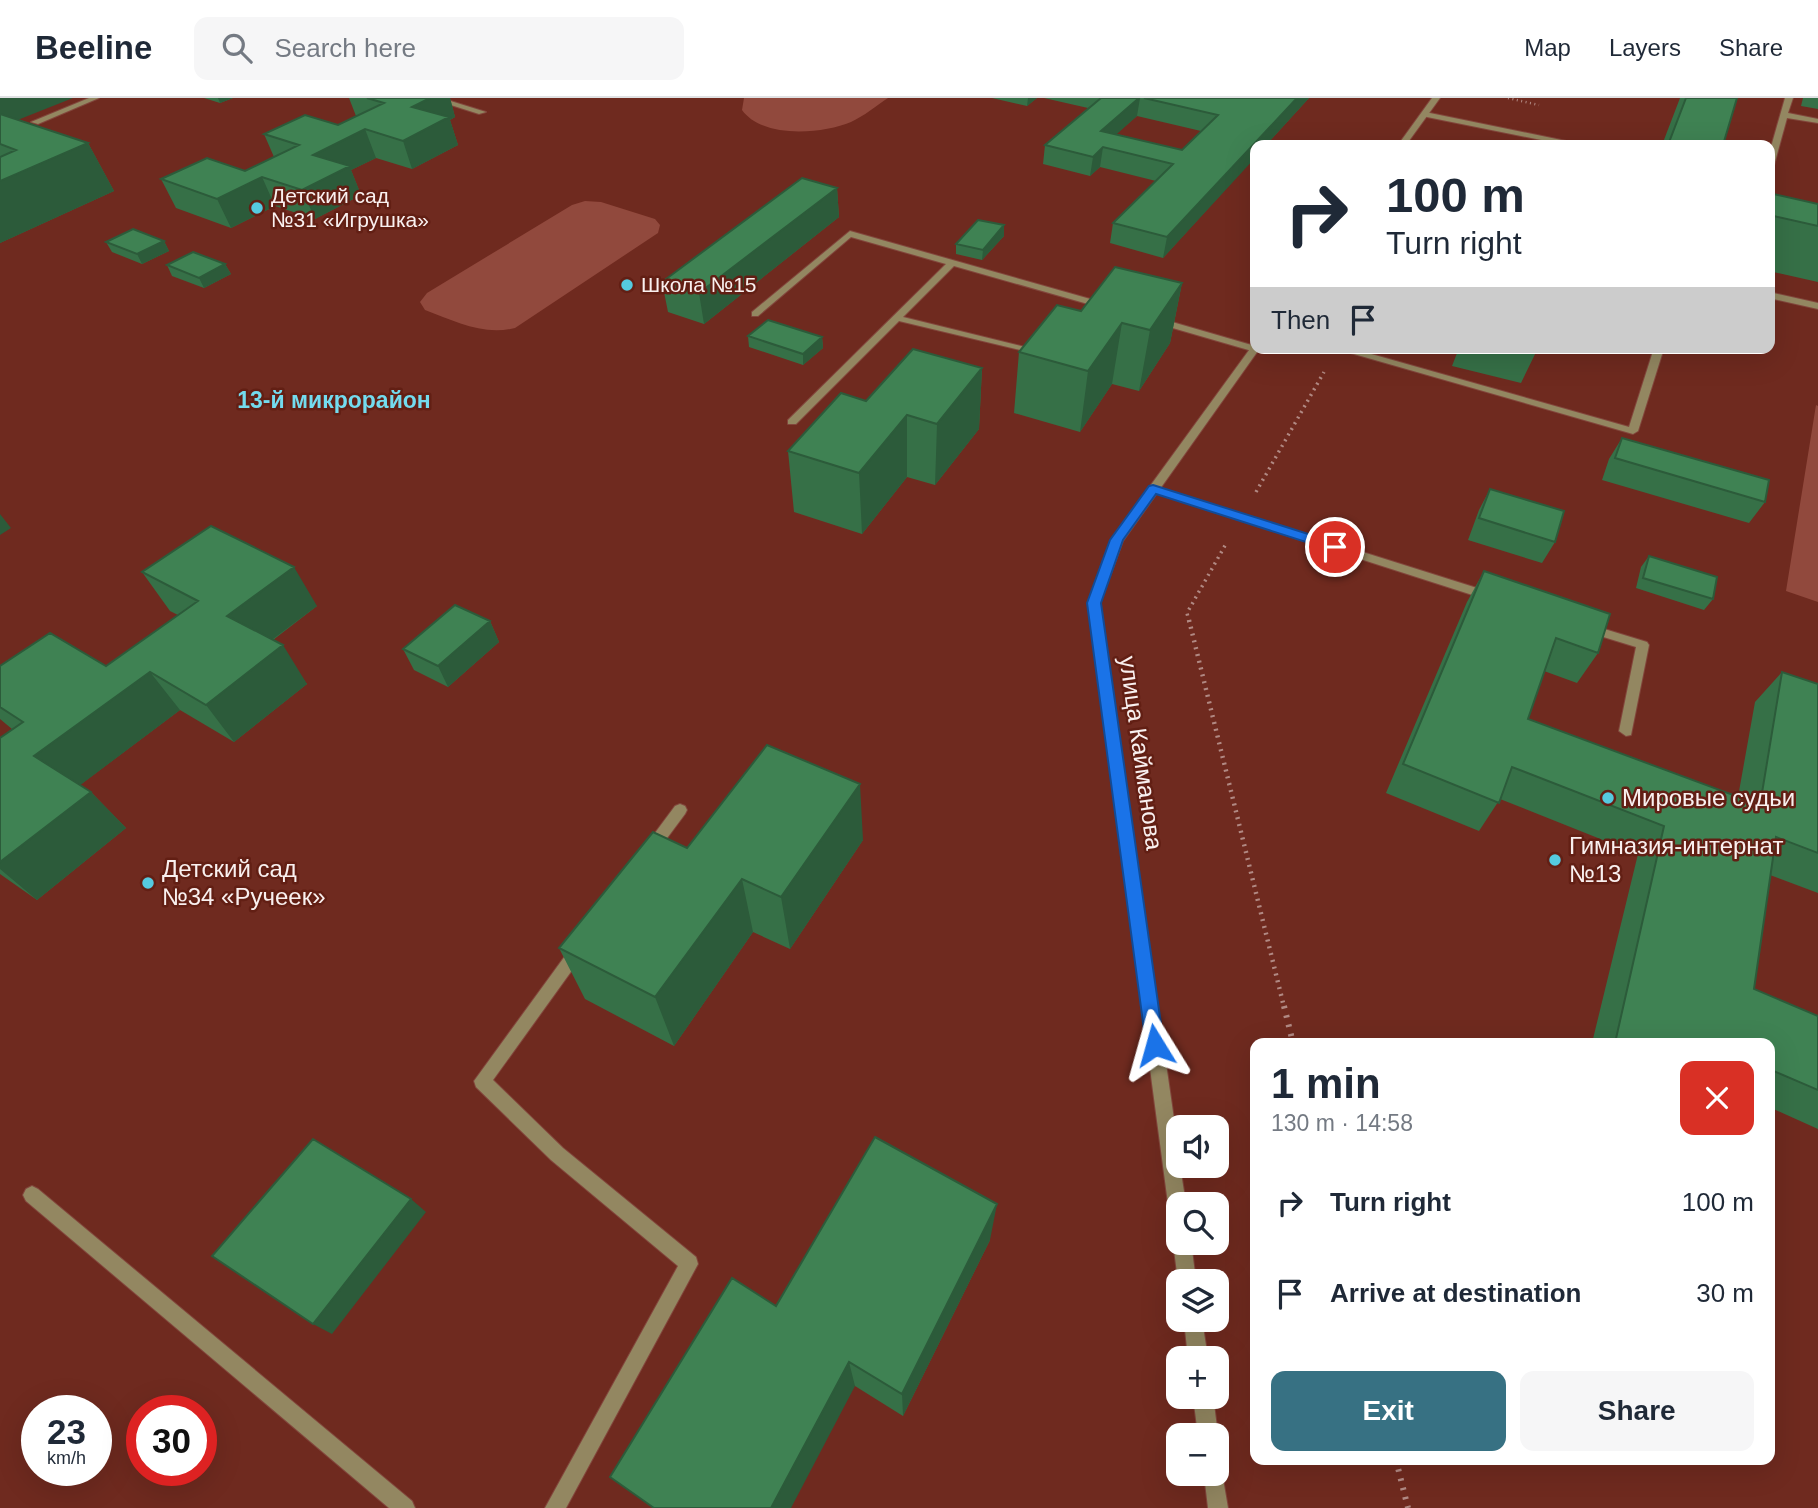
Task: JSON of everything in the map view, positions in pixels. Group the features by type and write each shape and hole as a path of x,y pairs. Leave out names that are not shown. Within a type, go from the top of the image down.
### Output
{"street":[{"path":"35,122 95,98"},
{"path":"433,98 482,112"},
{"path":"1406,140 1436,98"},
{"path":"1775,149 1789,98"},
{"path":"1425,114 1552,140"},
{"path":"1785,115 1818,121"},
{"path":"755,314 850,234 1112,308"},
{"path":"792,422 952,262"},
{"path":"1775,296 1818,306"},
{"path":"1077,310 1086,300"},
{"path":"1138,315 1250,348"},
{"path":"896,318 1036,355 1045,346"},
{"name":"улица Кайманова","path":"1175,1192 1094,603 1117,540 1251,354"},
{"path":"1359,354 1633,431 1657,354"},
{"path":"1153,489 1505,601"},
{"path":"1580,625 1643,645 1626,732"},
{"path":"639,866 680,810"},
{"path":"555,1508 689,1264 557,1154 482,1081 589,934"},
{"path":"32,1195 405,1508"},
{"path":"1216,1486 1219,1508"}],"path":[{"path":"1508,98 1539,105"},
{"path":"1292,1038 1187,613 1331,360"},
{"path":"1397,1465 1408,1508"}],"shaded area":[{"path":"744,98 888,98 851,122 825,129 794,131 764,126 752,119 742,110"},
{"path":"585,201 601,202 655,219 660,225 658,233 515,328 480,329 425,310 420,302 427,293 572,205"},
{"path":"1816,405 1818,406 1818,602 1786,591"}],"building":[{"path":"367,98 430,98 412,107 449,117 403,141 365,129 313,155 350,166 302,190 262,177 217,199 161,179 207,158 245,171 299,145 264,134 305,115 338,125 384,103"},
{"path":"1101,98 1139,98 1101,131 1182,150 1218,115 1144,98 1297,98 1258,140 1250,140 1250,148 1167,237 1113,223 1173,164 1103,147 1093,157 1045,145"},
{"path":"1686,98 1737,98 1724,140 1670,140"},
{"path":"0,114 88,143 0,181 0,157 16,150 0,144"},
{"path":"802,178 837,188 699,293 662,282"},
{"path":"1775,194 1818,204 1818,226 1775,216"},
{"path":"978,220 1004,225 983,250 956,244"},
{"path":"133,229 164,241 137,254 106,242"},
{"path":"193,252 225,264 199,278 167,265"},
{"path":"1115,267 1182,283 1150,330 1122,323 1088,371 1019,352 1057,305 1081,311"},
{"path":"768,320 822,337 803,354 748,336"},
{"path":"913,349 982,368 937,424 907,415 859,473 788,451 841,393 866,401"},
{"path":"1622,438 1769,480 1765,502 1615,458"},
{"path":"1490,489 1564,511 1555,542 1479,518"},
{"path":"211,526 294,567 227,616 283,645 206,705 150,672 34,756 91,792 0,862 0,738 23,722 0,707 0,666 50,633 106,666 198,601 142,572"},
{"path":"1649,556 1717,577 1713,599 1643,578"},
{"path":"1484,571 1610,614 1598,653 1556,638 1528,719 1760,805 1782,672 1818,684 1818,853 1776,837 1754,989 1818,1016 1818,1090 1775,1072 1775,1038 1616,1038 1664,826 1512,767 1499,803 1403,764"},
{"path":"455,605 490,621 438,666 403,649"},
{"path":"767,745 860,784 781,897 742,879 655,997 559,948 653,832 687,848"},
{"path":"875,1137 997,1204 902,1394 849,1362 771,1508 654,1508 610,1477 732,1278 776,1306"},
{"path":"313,1139 411,1199 313,1324 212,1256"}],"place":[{"name":"Детский сад №31 «Игрушка»","path":"257,208"},
{"name":"Школа №15","path":"627,285"},
{"name":"Мировые судьи","path":"1608,798"},
{"name":"Гимназия-интернат №13","path":"1555,860"},
{"name":"Детский сад №34 «Ручеек»","path":"148,883"}],"district":[{"name":"13-й микрорайон","path":"334,400"}],"route":[{"path":"1155,1045 1094,603 1117,540 1153,489 1335,547"}]}
